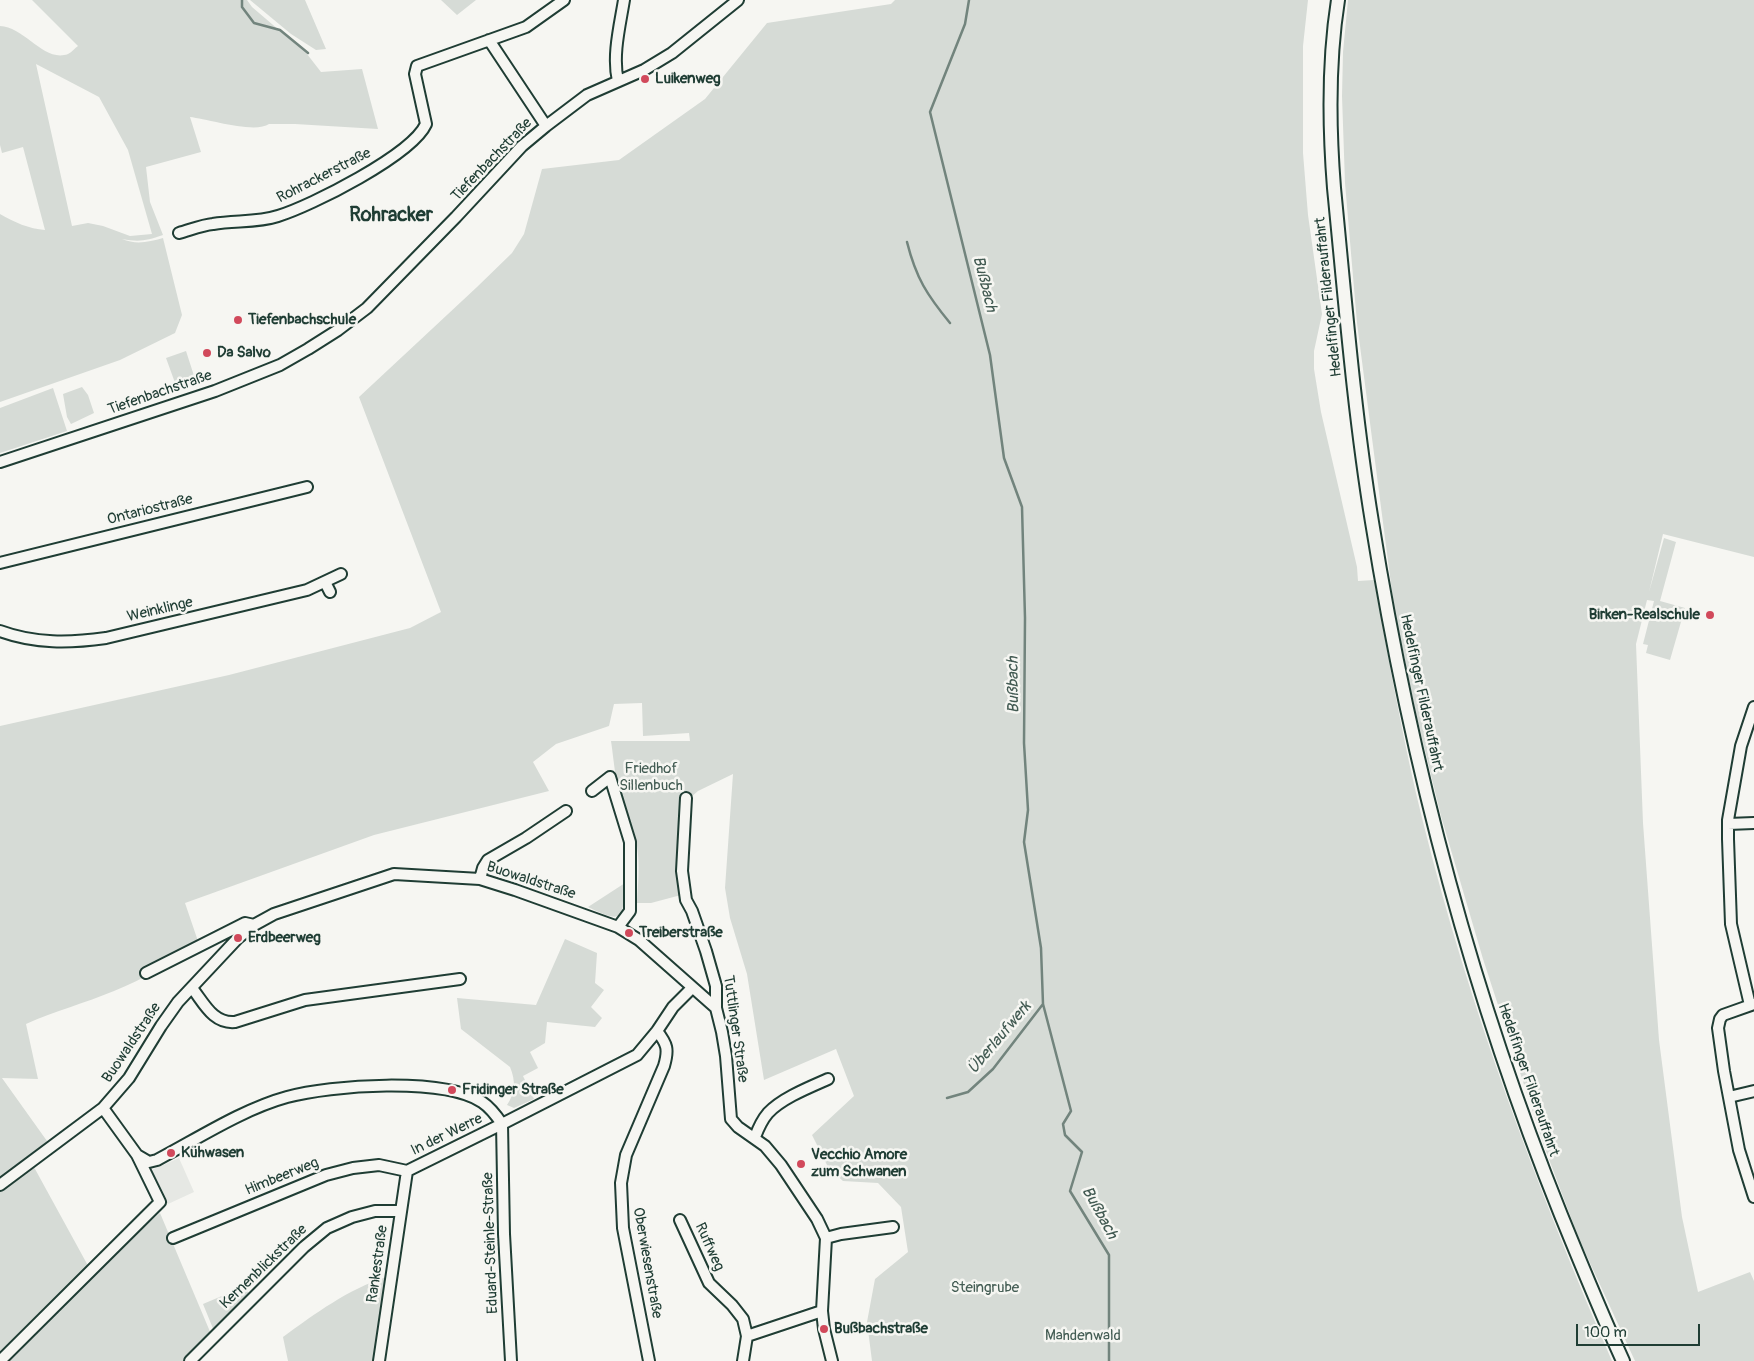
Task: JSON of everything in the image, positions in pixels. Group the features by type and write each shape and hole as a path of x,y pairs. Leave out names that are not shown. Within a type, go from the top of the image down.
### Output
{"main road":[{"name":"Hedelfinger Filderauffahrt","path":"1338,0 1332,47 1330,84 1330,143 1334,188 1371,518 1386,607 1408,716 1454,902 1498,1044 1548,1183 1584,1273 1623,1361"}],"street":[{"name":"Rohrackerstraße","path":"179,233 212,224 277,216 327,195 370,173 423,132 426,124 415,74 417,66 526,27 564,0"},
{"path":"618,81 616,57 624,0"},
{"name":"Tiefenbachstraße","path":"0,462 215,391 280,365 308,349 338,330 366,308 456,217 522,146 546,126 587,95 644,70 672,53 738,0"},
{"path":"489,40 546,126"},
{"name":"Ontariostraße","path":"0,563 307,487"},
{"name":"Weinklinge","path":"0,631 50,642 77,642 106,638 307,590 340,574"},
{"path":"325,582 330,592"},
{"path":"1754,707 1741,746 1728,824 1731,924 1752,1004 1730,1011 1720,1019 1719,1033 1739,1150 1754,1197"},
{"path":"592,791 610,777 630,842 630,911 618,927"},
{"name":"Tuttlinger Straße","path":"686,798 682,871 686,900 692,911 716,986 716,1008 726,1056 731,1119 738,1127 755,1137 765,1146 781,1165 812,1212 826,1238"},
{"path":"480,879 483,868 488,860 526,838 566,811"},
{"path":"1728,824 1754,823"},
{"name":"Buowaldstraße","path":"0,1185 104,1108 129,1078 178,1002 238,938 254,925 274,914 394,874 480,879 618,927 639,940 716,1008"},
{"name":"Buowaldstraße","path":"146,973 245,923 254,925"},
{"path":"192,988 216,1018 226,1023 235,1022 305,1000 460,979"},
{"name":"In der Werre","path":"406,1171 637,1055 657,1031 673,1007 692,988"},
{"name":"Oberwiesenstraße","path":"649,1361 623,1228 621,1183 626,1155 664,1066 667,1054 665,1041 657,1031"},
{"path":"755,1137 764,1118 773,1109 828,1079"},
{"path":"137,1155 148,1162 157,1160 243,1114 286,1097 323,1089 413,1086 452,1090 481,1102 493,1111 502,1124"},
{"path":"1729,1097 1754,1090"},
{"path":"0,1361 160,1202 137,1155 104,1108"},
{"name":"Eduard-Steinle-Straße","path":"502,1124 504,1234 511,1361"},
{"name":"Himbeerweg","path":"174,1238 326,1175 379,1164 406,1171"},
{"name":"Rankestraße","path":"379,1361 406,1171"},
{"name":"Kernenblickstraße","path":"190,1361 304,1246 327,1228 352,1216 375,1212 401,1211"},
{"name":"Ruffweg","path":"680,1220 709,1283 732,1305 743,1319 748,1336"},
{"path":"832,1361 824,1329 822,1311 826,1238 841,1234 893,1227"},
{"path":"743,1361 748,1336 822,1311"}],"shaded area":[{"path":"179,1158 194,1192 168,1204 163,1200 149,1171"}],"green space":[{"path":"32,0 247,0 252,7 307,54 321,72 362,69 378,129 295,124 243,127 190,117 201,152 146,167 150,202 163,235 142,240 122,239 148,242 163,238 182,315 175,333 120,360 0,402 0,214 22,225 45,230 23,147 2,153 0,145 0,26 18,32 51,54 68,54 78,46","holes":["36,64 99,97 128,150 152,234 130,236 103,226 88,223 72,226"]},
{"path":"250,0 305,0 326,49 316,50 291,34"},
{"path":"441,0 476,0 457,15"},
{"path":"895,0 1308,0 1303,46 1303,153 1308,215 1322,314 1314,351 1314,369 1321,412 1357,567 1358,581 1374,580 1403,731 1423,822 1461,960 1483,1028 1531,1162 1612,1361 872,1361 867,1322 875,1279 908,1252 901,1207 878,1183 843,1181 828,1167 812,1135 854,1096 836,1049 764,1080 747,974 730,918 725,888 733,774 698,791 683,804 681,895 651,903 637,903 639,867 637,846 618,787 611,741 690,741 689,733 643,736 642,703 614,704 609,726 556,744 533,762 549,791 374,835 185,903 200,947 125,986 26,1024 38,1079 2,1078 47,1141 29,1158 92,1273 160,1213 211,1334 185,1361 0,1361 0,726 229,675 410,628 441,612 359,397 512,253 524,234 542,169 619,160 705,99 767,23 891,4"},
{"path":"1348,0 1754,0 1754,557 1663,534 1649,592 1664,538 1676,542 1660,601 1685,608 1670,660 1646,653 1648,645 1643,644 1654,601 1647,600 1636,644 1643,823 1659,1040 1682,1217 1698,1292 1750,1272 1754,1281 1754,1361 1635,1361 1579,1239 1544,1146 1483,959 1441,816 1416,714 1394,607 1357,323 1345,183 1342,96 1343,52"},
{"path":"186,351 197,385 178,391 166,358"},
{"path":"82,387 88,395 94,413 71,424 67,417 63,394"},
{"path":"53,388 67,431 0,453 0,408"},
{"path":"625,883 622,911 619,915 615,917 608,916 588,907"},
{"path":"565,939 597,953 595,983 604,990 591,1007 602,1018 595,1027 547,1022 545,1043 530,1052 538,1068 523,1076 534,1099 514,1108 507,1105 514,1087 510,1067 461,1029 457,998 536,1005"},
{"path":"386,1277 373,1361 288,1361 283,1337 345,1295"},
{"path":"243,1287 251,1295 214,1331 203,1304"}],"waterway":[{"path":"242,0 242,7 254,23 280,30 308,53"},
{"name":"Bußbach","path":"969,0 965,24 930,112 990,355 1004,458 1022,507 1025,618 1024,743 1028,810 1024,842 1041,948 1043,1004 1071,1111 1063,1124 1065,1135 1082,1152 1070,1191 1109,1255 1109,1361"},
{"path":"907,242 914,266 923,286 950,323"},
{"name":"Überlaufwerk","path":"947,1098 968,1092 993,1069 1043,1004"}],"place":[{"name":"Luikenweg","path":"645,79"},
{"name":"Tiefenbachschule","path":"238,320"},
{"name":"Da Salvo","path":"207,353"},
{"name":"Birken-Realschule","path":"1710,615"},
{"name":"Treiberstraße","path":"629,933"},
{"name":"Erdbeerweg","path":"238,938"},
{"name":"Fridinger Straße","path":"452,1090"},
{"name":"Kühwasen","path":"171,1153"},
{"name":"Vecchio Amore zum Schwanen","path":"801,1164"},
{"name":"Bußbachstraße","path":"824,1329"}],"district":[{"name":"Rohracker","path":"391,216"}],"park label":[{"name":"Friedhof Sillenbuch","path":"651,778"},
{"name":"Steingrube","path":"985,1288"},
{"name":"Mahdenwald","path":"1083,1336"}]}
